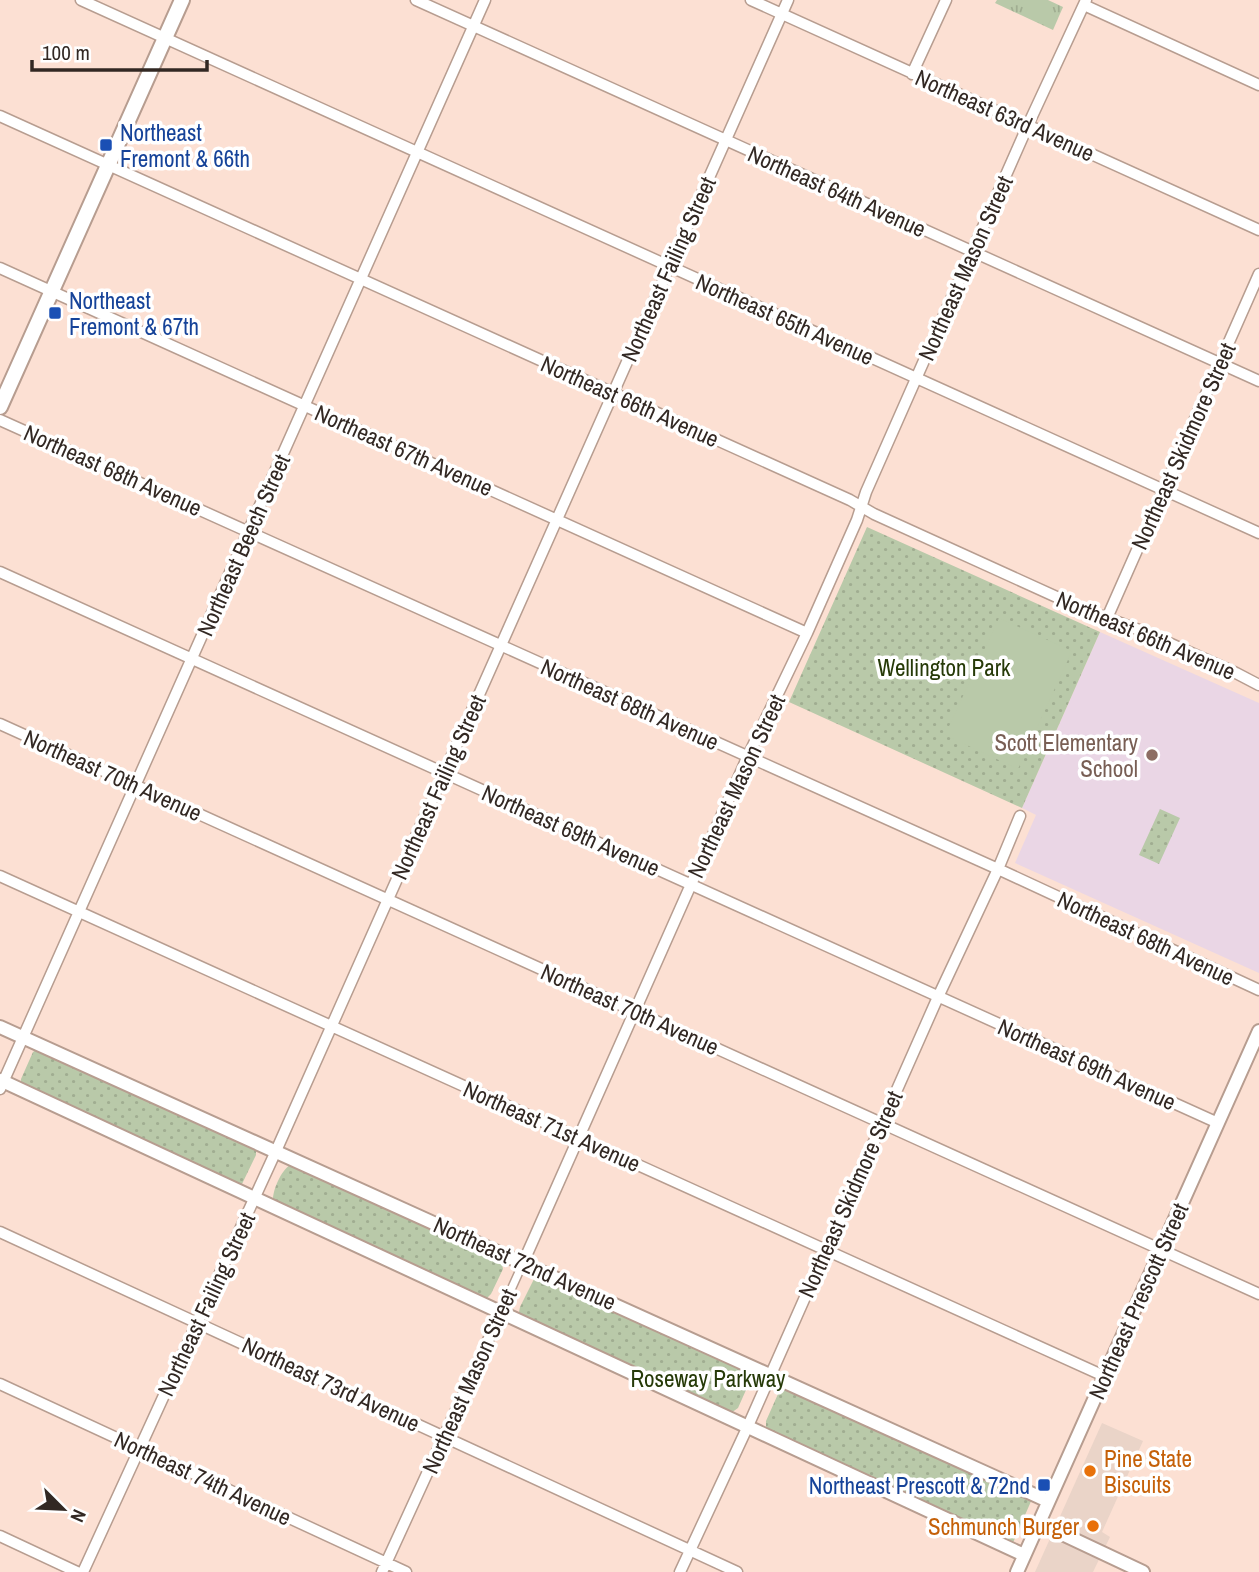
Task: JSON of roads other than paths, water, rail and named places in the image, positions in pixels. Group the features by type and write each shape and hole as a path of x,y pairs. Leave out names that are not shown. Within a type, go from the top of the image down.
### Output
{"main road":[{"path":"0,407 182,0"}],"street":[{"name":"Northeast 65th Avenue","path":"81,0 1259,533"},
{"name":"Northeast 64th Avenue","path":"416,0 1259,381"},
{"name":"Northeast Beech Street","path":"1,1083 250,531 485,0"},
{"name":"Northeast 63rd Avenue","path":"751,0 1259,230"},
{"name":"Northeast Failing Street","path":"83,1572 255,1198 788,0"},
{"path":"912,74 946,0"},
{"path":"1085,3 1259,85"},
{"name":"Northeast Mason Street","path":"384,1567 523,1263 748,756 807,633 972,251 1085,3"},
{"name":"Northeast 66th Avenue","path":"0,116 1083,609 1142,631 1259,685"},
{"name":"Northeast 67th Avenue","path":"0,268 807,633"},
{"name":"Northeast Skidmore Street","path":"1107,618 1259,274"},
{"name":"Northeast 68th Avenue","path":"0,420 998,869 1259,990"},
{"name":"Northeast 69th Avenue","path":"0,572 1218,1123"},
{"name":"Northeast 70th Avenue","path":"0,724 1259,1294"},
{"name":"Northeast Skidmore Street","path":"680,1572 748,1426 1020,816"},
{"name":"Northeast 71st Avenue","path":"0,876 1104,1376"},
{"name":"Northeast 72nd Avenue","path":"0,1027 1048,1501"},
{"name":"Northeast Prescott Street","path":"1017,1572 1259,1031"},
{"path":"1,1083 1024,1555"},
{"name":"Northeast 73rd Avenue","path":"0,1232 737,1572"},
{"name":"Northeast 74th Avenue","path":"0,1384 140,1448 384,1567 406,1572"},
{"path":"1039,1523 1143,1572"},
{"path":"0,1536 77,1572"}],"place":[{"name":"Northeast Fremont & 66th","path":"106,145"},
{"name":"Northeast Fremont & 67th","path":"55,313"},
{"name":"Scott Elementary School","path":"1152,755"},
{"name":"Pine State Biscuits","path":"1090,1471"},
{"name":"Northeast Prescott & 72nd","path":"1044,1485"},
{"name":"Schmunch Burger","path":"1093,1526"}],"park label":[{"name":"Wellington Park","path":"944,667"},
{"name":"Roseway Parkway","path":"708,1378"}]}
